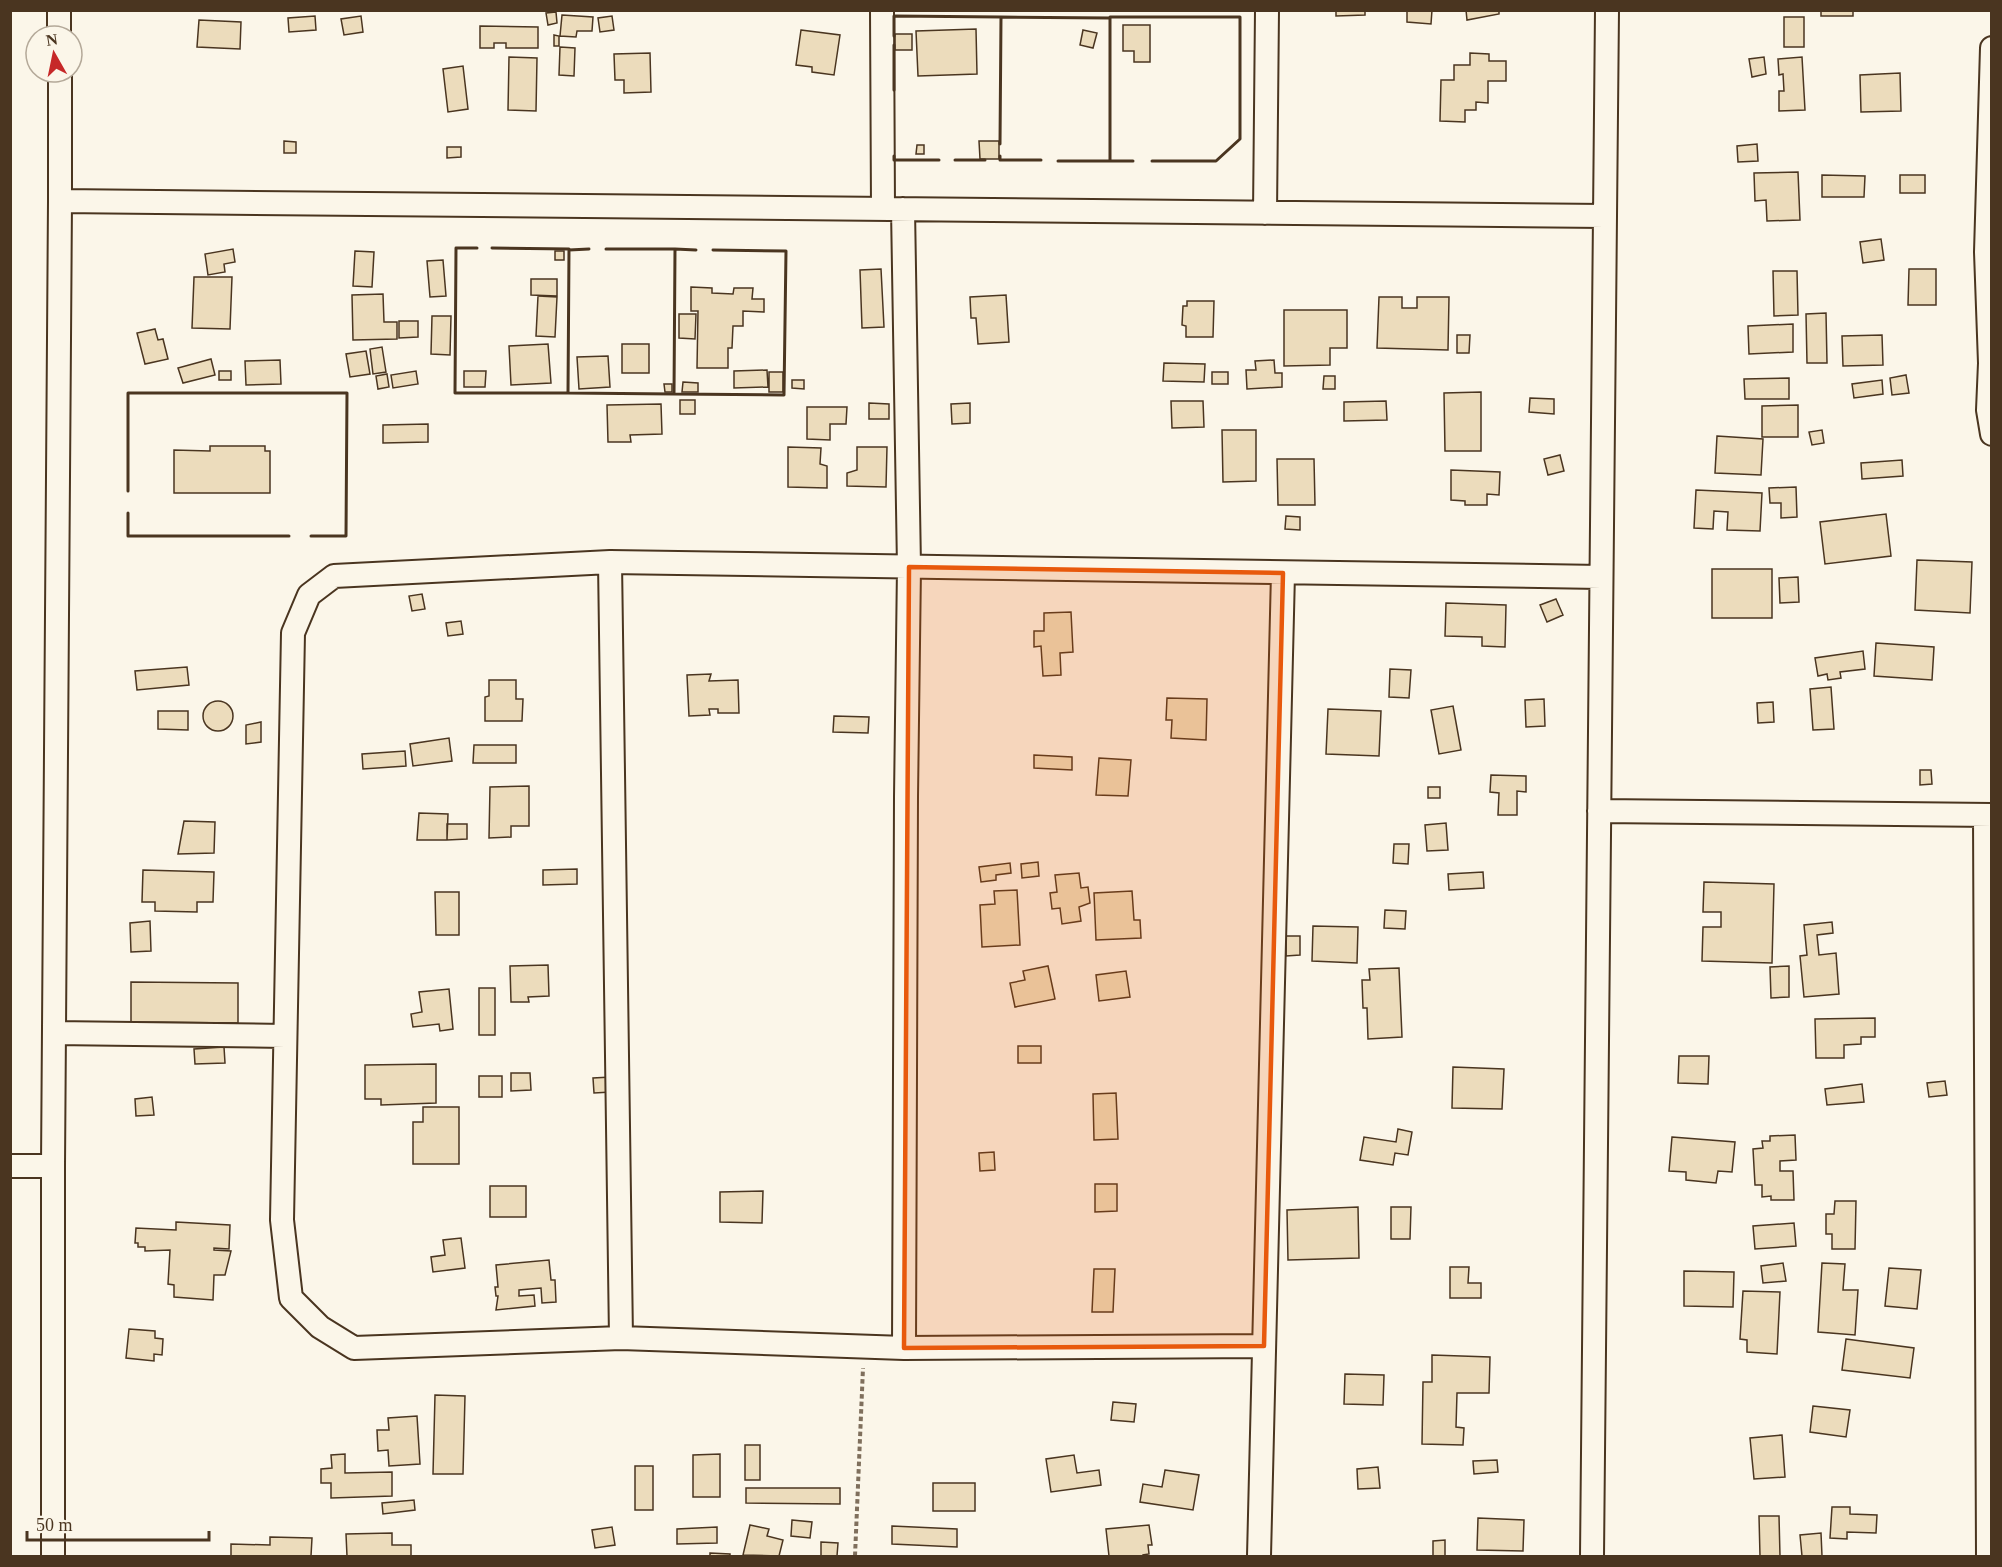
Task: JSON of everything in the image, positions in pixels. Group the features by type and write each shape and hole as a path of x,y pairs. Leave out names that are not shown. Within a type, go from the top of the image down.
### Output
{"street":[{"path":"882,10 909,567 904,1348"},
{"path":"1264,213 1267,10"},
{"path":"1592,1557 1607,10"},
{"path":"1992,48 1986,252 1990,363 1988,410 1992,434"},
{"path":"52,1557 52,1167 60,84"},
{"path":"60,201 1605,216"},
{"path":"1264,1346 904,1348 621,1338 354,1348 320,1327 291,1298 282,1220 293,633 309,595 334,576 610,562 1601,577"},
{"path":"610,562 621,1338"},
{"path":"1259,1557 1283,573"},
{"path":"1599,811 1988,815 1988,1557"},
{"path":"54,1033 285,1036"},
{"path":"10,1166 52,1167"}],"path":[{"path":"855,1557 864,1346"}],"highlighted area":[{"path":"909,567 1283,573 1264,1346 904,1348"}],"building":[{"path":"1336,10 1365,10 1365,15 1336,16"},
{"path":"1407,10 1432,10 1431,24 1407,22"},
{"path":"1466,10 1499,10 1499,14 1467,20"},
{"path":"1821,10 1853,10 1853,16 1821,16"},
{"path":"556,12 557,23 548,25 546,13"},
{"path":"562,15 593,17 592,31 577,31 576,37 560,36"},
{"path":"315,16 316,30 289,32 288,18"},
{"path":"361,16 363,32 344,35 341,19"},
{"path":"612,16 614,30 600,32 598,18"},
{"path":"1784,17 1804,17 1804,47 1784,47"},
{"path":"199,20 241,22 240,49 197,47"},
{"path":"1123,25 1150,25 1150,62 1134,62 1134,51 1123,51"},
{"path":"480,26 538,27 538,48 506,48 506,43 494,43 494,48 480,48"},
{"path":"976,29 977,74 918,76 916,31"},
{"path":"801,30 840,35 834,75 812,72 812,67 796,65"},
{"path":"1083,30 1097,33 1093,48 1080,45"},
{"path":"895,34 912,34 912,50 895,50"},
{"path":"554,35 559,36 559,46 554,46"},
{"path":"560,47 575,48 574,76 559,75"},
{"path":"650,53 651,92 624,93 624,80 615,80 614,54"},
{"path":"1470,53 1489,54 1489,61 1506,61 1506,81 1488,81 1488,103 1476,102 1476,110 1465,110 1465,122 1440,121 1441,80 1454,80 1454,65 1470,65"},
{"path":"509,57 537,58 536,111 508,110"},
{"path":"1764,57 1766,74 1752,77 1749,59"},
{"path":"1802,57 1805,110 1779,111 1779,91 1784,91 1783,74 1779,75 1778,59"},
{"path":"463,66 468,109 448,112 443,69"},
{"path":"1900,73 1901,111 1861,112 1860,75"},
{"path":"284,141 296,142 296,153 284,153"},
{"path":"979,141 999,141 999,159 980,159"},
{"path":"1757,144 1758,161 1738,162 1737,146"},
{"path":"917,145 924,145 924,154 916,154"},
{"path":"447,147 461,147 461,157 447,158"},
{"path":"1798,172 1800,220 1767,221 1766,200 1755,201 1754,173"},
{"path":"1822,175 1865,176 1864,197 1822,197"},
{"path":"1900,175 1925,175 1925,193 1900,193"},
{"path":"1881,239 1884,260 1863,263 1860,242"},
{"path":"233,249 235,262 224,264 225,272 208,275 205,254"},
{"path":"355,251 374,252 372,287 353,286"},
{"path":"555,251 564,251 564,260 555,260"},
{"path":"443,260 446,296 430,297 427,261"},
{"path":"881,269 884,327 862,328 860,270"},
{"path":"1909,269 1936,269 1936,305 1908,305"},
{"path":"1773,271 1797,271 1798,315 1774,316"},
{"path":"194,277 232,277 230,329 192,328"},
{"path":"531,279 557,279 557,296 531,295"},
{"path":"691,287 712,288 712,293 733,294 734,288 753,288 752,299 764,299 764,312 743,311 743,326 733,326 732,348 728,348 728,368 697,368 698,311 691,311"},
{"path":"383,294 384,322 397,322 397,339 353,340 352,295"},
{"path":"1006,295 1009,342 978,344 976,318 971,318 970,297"},
{"path":"538,296 557,297 555,337 536,336"},
{"path":"1379,297 1402,297 1402,308 1417,308 1417,297 1449,297 1448,350 1377,348"},
{"path":"1187,301 1214,301 1213,337 1186,337 1186,326 1182,325 1183,306 1187,306"},
{"path":"1284,310 1347,310 1347,348 1330,348 1330,365 1284,366"},
{"path":"1826,313 1827,363 1807,363 1806,314"},
{"path":"679,314 696,314 695,339 679,338"},
{"path":"432,316 451,316 450,355 431,354"},
{"path":"399,321 418,321 418,337 399,338"},
{"path":"1793,324 1793,352 1749,354 1748,326"},
{"path":"155,329 158,340 163,339 168,359 145,364 137,333"},
{"path":"1457,335 1470,335 1469,353 1457,353"},
{"path":"1882,335 1883,365 1843,366 1842,336"},
{"path":"548,344 551,383 511,385 509,346"},
{"path":"622,344 649,344 649,373 622,373"},
{"path":"382,347 386,372 373,374 370,349"},
{"path":"366,351 370,374 350,377 346,354"},
{"path":"608,356 610,387 579,389 577,357"},
{"path":"211,359 215,375 183,383 178,368"},
{"path":"280,360 281,384 246,385 245,361"},
{"path":"1274,360 1275,373 1282,373 1282,387 1247,389 1246,370 1256,370 1255,361"},
{"path":"1164,363 1205,364 1204,382 1163,381"},
{"path":"767,370 768,387 734,388 734,371"},
{"path":"219,371 231,371 231,380 219,380"},
{"path":"416,371 418,384 393,388 391,375"},
{"path":"464,371 486,371 485,387 464,387"},
{"path":"769,372 783,372 783,392 769,392"},
{"path":"1212,372 1228,372 1228,384 1212,384"},
{"path":"387,374 389,387 378,389 376,376"},
{"path":"1906,375 1909,393 1892,395 1890,378"},
{"path":"1324,376 1335,376 1335,389 1323,389"},
{"path":"1789,378 1789,399 1745,399 1744,379"},
{"path":"792,380 804,380 804,389 792,388"},
{"path":"1882,380 1883,394 1854,398 1852,384"},
{"path":"683,382 698,383 698,392 682,392"},
{"path":"664,384 672,384 672,392 665,392"},
{"path":"1481,392 1481,451 1445,451 1444,393"},
{"path":"1530,398 1554,399 1554,414 1529,412"},
{"path":"680,400 695,400 695,414 680,414"},
{"path":"1171,401 1203,401 1204,427 1172,428"},
{"path":"1386,401 1387,420 1344,421 1344,402"},
{"path":"869,403 889,404 889,419 869,419"},
{"path":"970,403 970,423 952,424 951,404"},
{"path":"661,404 662,434 630,435 631,442 608,442 607,405"},
{"path":"1798,405 1798,437 1762,437 1762,406"},
{"path":"807,407 847,407 846,424 830,424 830,440 807,439"},
{"path":"428,424 428,442 383,443 383,425"},
{"path":"1222,430 1256,430 1256,481 1223,482"},
{"path":"1822,430 1824,443 1812,445 1809,432"},
{"path":"1717,436 1763,439 1761,475 1715,473"},
{"path":"210,446 265,446 265,451 270,451 270,493 174,493 174,450 210,451"},
{"path":"788,447 821,448 820,464 827,466 827,488 788,487"},
{"path":"857,447 887,447 886,487 847,486 847,473 857,470"},
{"path":"1560,455 1564,471 1548,475 1544,459"},
{"path":"1277,459 1314,459 1315,505 1278,505"},
{"path":"1902,460 1903,476 1862,479 1861,463"},
{"path":"1451,470 1500,472 1499,495 1487,494 1487,505 1465,505 1465,501 1451,500"},
{"path":"1796,487 1797,517 1781,518 1781,503 1770,503 1769,488"},
{"path":"1696,490 1762,493 1760,531 1727,530 1728,512 1714,511 1713,529 1694,528"},
{"path":"1886,514 1891,556 1825,564 1820,522"},
{"path":"1286,516 1300,517 1300,530 1285,529"},
{"path":"1917,560 1972,562 1970,613 1915,610"},
{"path":"1712,569 1772,569 1772,618 1712,618"},
{"path":"1798,577 1799,602 1780,603 1779,578"},
{"path":"422,594 425,609 412,611 409,596"},
{"path":"1556,599 1563,615 1547,622 1540,605"},
{"path":"1446,603 1506,605 1505,647 1482,646 1482,637 1445,636"},
{"path":"1071,612 1073,652 1060,653 1061,675 1043,676 1041,646 1034,647 1034,631 1044,631 1044,613"},
{"path":"461,621 463,634 448,636 446,623"},
{"path":"1876,643 1934,647 1932,680 1874,676"},
{"path":"1863,651 1865,669 1840,672 1841,678 1828,680 1827,674 1818,676 1815,658"},
{"path":"187,667 189,685 137,690 135,671"},
{"path":"1390,669 1411,670 1409,698 1389,697"},
{"path":"711,674 709,681 738,680 739,713 718,713 718,709 709,709 710,715 689,716 687,675"},
{"path":"489,680 516,680 516,699 523,699 522,721 485,721 485,697 489,696"},
{"path":"1831,687 1834,729 1813,730 1810,689"},
{"path":"1167,698 1207,699 1206,740 1171,738 1172,720 1166,720"},
{"path":"1544,699 1545,726 1526,727 1525,700"},
{"path":"218,701 229,705 233,716 229,727 218,731 207,727 203,716 207,705"},
{"path":"1773,702 1774,722 1758,723 1757,703"},
{"path":"1453,706 1461,750 1439,754 1431,710"},
{"path":"1328,709 1381,711 1379,756 1326,754"},
{"path":"158,711 188,711 188,730 158,729"},
{"path":"834,716 869,717 868,733 833,732"},
{"path":"261,722 261,742 246,744 246,725"},
{"path":"449,738 452,761 413,766 410,744"},
{"path":"474,745 516,745 516,763 473,763"},
{"path":"405,751 406,766 363,769 362,754"},
{"path":"1034,755 1072,757 1072,770 1034,768"},
{"path":"1099,758 1131,760 1128,796 1096,795"},
{"path":"1920,770 1931,770 1932,784 1920,785"},
{"path":"1491,775 1526,776 1526,792 1517,791 1517,815 1498,815 1499,793 1490,792"},
{"path":"529,786 529,826 511,826 511,837 489,838 490,787"},
{"path":"1428,787 1440,787 1440,798 1428,798"},
{"path":"419,813 448,814 447,840 417,840"},
{"path":"184,821 215,822 214,853 178,854"},
{"path":"1446,823 1448,850 1427,851 1425,825"},
{"path":"447,824 467,824 467,839 447,840"},
{"path":"1394,844 1409,844 1408,864 1393,863"},
{"path":"1038,862 1039,876 1022,878 1021,864"},
{"path":"1010,863 1011,873 996,875 996,880 981,882 979,867"},
{"path":"577,869 577,884 543,885 543,870"},
{"path":"143,870 214,872 213,902 197,902 197,912 155,911 155,902 142,902"},
{"path":"1483,872 1484,888 1449,890 1448,874"},
{"path":"1079,873 1081,888 1088,887 1090,903 1079,907 1081,921 1062,924 1060,908 1052,909 1050,893 1057,892 1055,875"},
{"path":"1704,882 1774,884 1772,963 1702,961 1703,927 1721,927 1721,912 1703,912"},
{"path":"1017,890 1020,945 982,947 980,905 995,904 994,891"},
{"path":"1132,891 1134,920 1140,920 1141,938 1096,940 1094,893"},
{"path":"435,892 459,892 459,935 436,935"},
{"path":"1385,910 1406,911 1405,929 1384,928"},
{"path":"150,921 151,951 131,952 130,923"},
{"path":"1832,922 1833,933 1817,935 1819,955 1836,953 1839,994 1804,997 1800,956 1807,955 1804,925"},
{"path":"1313,926 1358,927 1357,963 1312,961"},
{"path":"1286,936 1300,936 1300,955 1286,956"},
{"path":"548,965 549,996 528,997 529,1002 511,1002 510,966"},
{"path":"1048,966 1055,999 1015,1007 1010,983 1025,980 1023,971"},
{"path":"1789,966 1789,997 1771,998 1770,967"},
{"path":"1399,968 1402,1037 1368,1039 1367,1008 1363,1008 1362,980 1370,980 1369,969"},
{"path":"1126,971 1130,997 1099,1001 1096,975"},
{"path":"131,982 238,983 238,1023 131,1022"},
{"path":"479,988 495,988 495,1035 479,1035"},
{"path":"449,989 453,1029 440,1031 439,1024 413,1027 411,1014 422,1012 419,992"},
{"path":"1875,1018 1875,1037 1861,1037 1861,1044 1844,1045 1844,1058 1816,1058 1815,1019"},
{"path":"1018,1046 1041,1046 1041,1063 1018,1063"},
{"path":"224,1047 225,1063 195,1064 194,1049"},
{"path":"1679,1056 1709,1056 1708,1084 1678,1083"},
{"path":"436,1064 436,1103 381,1105 381,1099 365,1099 365,1065"},
{"path":"1453,1067 1504,1069 1502,1109 1452,1108"},
{"path":"511,1073 530,1073 531,1090 511,1091"},
{"path":"479,1076 502,1076 502,1097 479,1097"},
{"path":"611,1077 611,1092 594,1093 593,1078"},
{"path":"1945,1081 1947,1095 1929,1097 1927,1083"},
{"path":"1862,1084 1864,1102 1827,1105 1825,1089"},
{"path":"1116,1093 1118,1139 1094,1140 1093,1094"},
{"path":"152,1097 154,1115 136,1116 135,1099"},
{"path":"423,1107 459,1107 459,1164 413,1164 413,1122 423,1122"},
{"path":"1398,1129 1412,1132 1408,1155 1395,1153 1393,1165 1360,1160 1364,1137 1396,1142"},
{"path":"1795,1135 1796,1160 1780,1161 1780,1171 1793,1171 1794,1200 1771,1200 1771,1196 1762,1197 1762,1185 1755,1185 1753,1149 1763,1148 1762,1141 1770,1141 1770,1136"},
{"path":"1672,1137 1735,1142 1732,1172 1718,1171 1716,1183 1686,1180 1686,1172 1669,1171"},
{"path":"994,1152 995,1170 980,1171 979,1153"},
{"path":"1095,1184 1117,1184 1117,1211 1095,1212"},
{"path":"490,1186 526,1186 526,1217 490,1217"},
{"path":"763,1191 762,1223 720,1222 720,1192"},
{"path":"1835,1201 1856,1201 1855,1249 1832,1249 1832,1234 1826,1234 1826,1214 1834,1214"},
{"path":"1358,1207 1359,1258 1288,1260 1287,1210"},
{"path":"1391,1207 1411,1207 1410,1239 1391,1239"},
{"path":"176,1222 230,1225 229,1249 214,1248 214,1250 231,1251 225,1275 214,1275 213,1300 174,1297 174,1285 168,1284 170,1250 145,1251 145,1247 138,1247 138,1243 135,1243 136,1228 176,1230"},
{"path":"1794,1223 1796,1246 1755,1249 1753,1226"},
{"path":"461,1238 465,1268 433,1272 431,1257 445,1255 443,1240"},
{"path":"549,1260 551,1280 555,1280 556,1302 542,1303 541,1288 519,1290 519,1296 534,1295 535,1306 496,1310 498,1296 496,1296 495,1287 498,1287 496,1265"},
{"path":"1783,1263 1786,1281 1763,1283 1761,1266"},
{"path":"1822,1263 1845,1264 1843,1290 1858,1290 1855,1335 1818,1332"},
{"path":"1450,1267 1469,1267 1468,1283 1481,1283 1481,1298 1450,1298"},
{"path":"1889,1268 1921,1270 1917,1309 1885,1306"},
{"path":"1094,1269 1115,1269 1113,1312 1092,1312"},
{"path":"1684,1271 1734,1272 1733,1307 1684,1306"},
{"path":"1743,1291 1780,1292 1777,1354 1747,1352 1747,1340 1740,1339"},
{"path":"129,1329 155,1331 155,1338 163,1339 162,1355 154,1354 154,1361 126,1358"},
{"path":"1846,1339 1914,1348 1910,1378 1842,1370"},
{"path":"1432,1355 1490,1357 1489,1393 1457,1393 1456,1427 1464,1428 1463,1445 1422,1444 1423,1382 1432,1382"},
{"path":"1345,1374 1384,1375 1383,1405 1344,1404"},
{"path":"435,1395 465,1396 463,1474 433,1474"},
{"path":"1113,1402 1136,1404 1134,1422 1111,1420"},
{"path":"1813,1406 1850,1410 1846,1437 1810,1432"},
{"path":"417,1416 420,1464 389,1466 388,1450 378,1451 377,1430 389,1430 388,1418"},
{"path":"1782,1435 1785,1477 1754,1479 1750,1438"},
{"path":"745,1445 760,1445 760,1480 745,1480"},
{"path":"345,1454 345,1473 392,1472 392,1496 331,1498 331,1483 321,1483 321,1469 332,1468 331,1455"},
{"path":"720,1454 720,1497 693,1497 693,1455"},
{"path":"1074,1455 1077,1473 1099,1470 1101,1485 1051,1492 1046,1459"},
{"path":"1497,1460 1498,1472 1474,1474 1473,1461"},
{"path":"635,1466 653,1466 653,1510 635,1510"},
{"path":"1378,1467 1380,1488 1358,1489 1357,1469"},
{"path":"1165,1470 1199,1475 1193,1510 1140,1502 1143,1484 1162,1487"},
{"path":"933,1483 975,1483 975,1511 933,1511"},
{"path":"746,1488 840,1488 840,1504 746,1503"},
{"path":"414,1500 415,1510 383,1514 382,1503"},
{"path":"1832,1507 1850,1507 1850,1514 1877,1515 1876,1533 1847,1532 1847,1539 1830,1538"},
{"path":"1759,1516 1779,1516 1780,1556 1760,1556"},
{"path":"1478,1518 1524,1520 1523,1551 1477,1550"},
{"path":"792,1520 812,1522 810,1538 791,1536"},
{"path":"750,1525 769,1529 767,1536 783,1540 779,1556 743,1555"},
{"path":"1149,1525 1152,1545 1148,1545 1149,1554 1109,1556 1106,1529"},
{"path":"892,1526 957,1529 957,1547 892,1544"},
{"path":"612,1527 615,1545 595,1548 592,1530"},
{"path":"717,1527 717,1543 677,1544 677,1529"},
{"path":"392,1533 392,1545 411,1545 411,1556 347,1556 346,1534"},
{"path":"1821,1533 1822,1556 1802,1556 1800,1535"},
{"path":"270,1537 312,1538 311,1556 231,1556 231,1544 270,1545"},
{"path":"1445,1540 1445,1556 1433,1556 1433,1541"},
{"path":"821,1542 838,1543 837,1556 821,1556"},
{"path":"710,1553 730,1554 730,1556 710,1556"}],"wall":[{"path":"894,36 894,16 1001,17 1001,20"},
{"path":"1000,144 1001,17 1110,18"},
{"path":"1133,161 1110,161 1110,17 1240,17 1240,139 1216,161 1152,161"},
{"path":"894,45 894,90"},
{"path":"894,156 894,160 939,160"},
{"path":"1000,156 1000,160 1041,160"},
{"path":"1058,161 1110,161 1110,159"},
{"path":"955,160 985,160"},
{"path":"477,248 456,248 455,393 568,393 569,249 492,248"},
{"path":"569,250 589,249"},
{"path":"606,249 675,249 675,252"},
{"path":"696,250 675,249 674,394 784,395 786,251 713,250"},
{"path":"568,391 568,393 674,393"},
{"path":"128,491 128,393 347,393 346,536 311,536"},
{"path":"128,513 128,536 289,536"}]}
